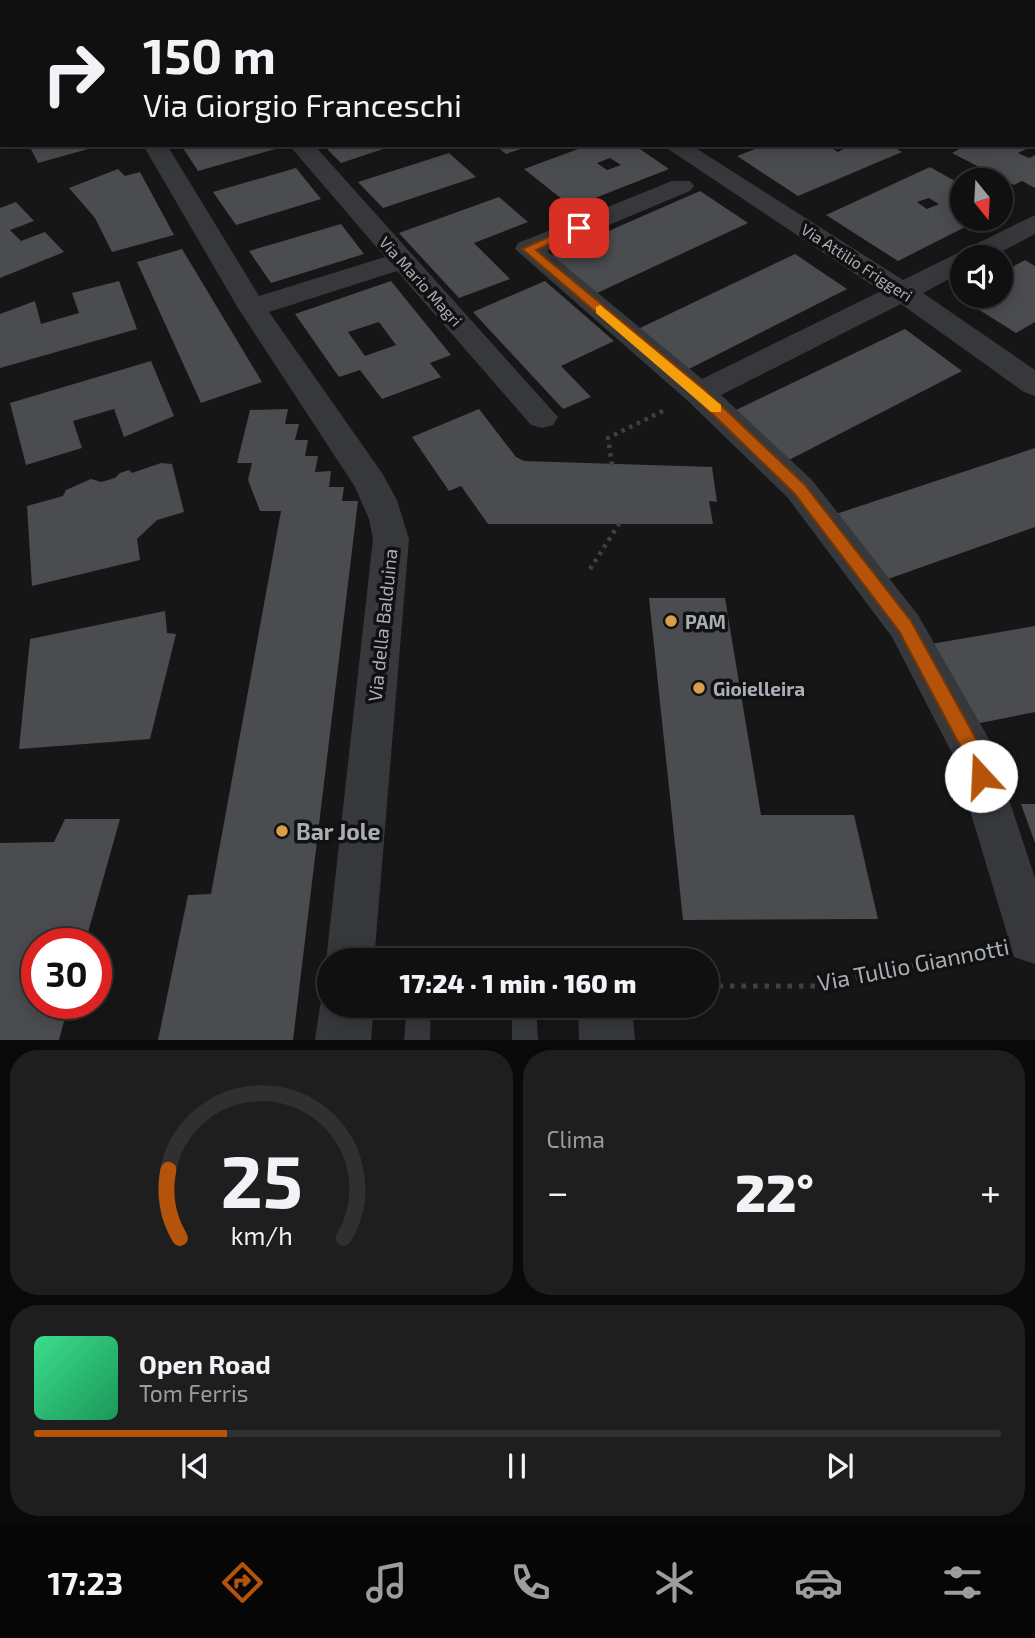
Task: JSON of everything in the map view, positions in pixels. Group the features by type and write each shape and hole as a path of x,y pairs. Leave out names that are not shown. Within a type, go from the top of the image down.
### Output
{"street":[{"name":"Via della Balduina","path":"156,147 252,308 365,475 389,523 391,539 351,948"},
{"name":"Via Mario Magri","path":"303,147 542,417"},
{"name":"Via Attilio Friggeri","path":"677,147 904,293 1035,385"},
{"path":"681,186 528,249 699,393 800,489 905,626 974,753 1033,940"},
{"path":"994,245 1035,223"},
{"path":"252,308 402,260"},
{"path":"699,393 950,268"},
{"path":"343,1040 346,1018"},
{"path":"606,1018 607,1040"}],"lane":[{"path":"417,1040 418,1018"},
{"path":"524,1018 525,1040"}],"path":[{"path":"612,465 608,438 699,393"},
{"path":"590,569 619,524"},
{"name":"Via Tullio Giannotti","path":"719,986 817,986 1033,940"}],"building":[{"path":"30,147 95,147 38,163"},
{"path":"182,147 279,148 198,171"},
{"path":"325,147 389,147 341,163"},
{"path":"497,147 527,147 506,154"},
{"path":"584,147 637,147 669,169 572,207 524,169","holes":["610,158 621,165 607,170 597,163"]},
{"path":"760,147 829,147 838,152 847,147 893,147 902,152 798,196 737,156"},
{"path":"963,147 1030,147 1018,153 1029,158 1035,155 1035,188 1022,181 1013,184 1013,168 981,168 952,153"},
{"path":"449,153 476,177 383,208 358,182"},
{"path":"930,167 950,178 950,231 957,231 898,261 826,215","holes":["929,198 939,204 927,209 917,202"]},
{"path":"296,168 321,199 236,225 213,192"},
{"path":"118,169 125,176 140,172 174,235 112,252 95,218 69,188"},
{"path":"700,191 748,223 595,294 549,257"},
{"path":"499,197 528,222 474,243 510,279 459,298 399,233"},
{"path":"16,202 34,221 10,230 21,241 45,232 64,252 0,278 0,208"},
{"path":"341,224 364,254 271,283 249,251"},
{"path":"182,249 262,382 201,403 137,262"},
{"path":"795,254 847,289 687,370 638,329"},
{"path":"1025,260 1035,266 1035,322 1016,333 976,308 1013,308 1013,266"},
{"path":"119,281 137,329 0,368 0,314 35,301 41,324 79,313 72,293"},
{"path":"391,281 451,355 430,363 441,377 382,399 360,370 339,377 295,314","holes":["379,322 396,345 365,356 348,332"]},
{"path":"545,281 614,341 561,366 591,397 563,409 473,312"},
{"path":"905,329 962,371 789,460 734,411"},
{"path":"151,361 174,416 124,437 114,409 73,421 82,448 26,465 10,403"},
{"path":"288,409 285,424 299,424 295,440 308,440 305,456 318,456 315,472 331,471 329,487 344,487 342,501 358,501 293,1040 158,1040 188,895 211,894 281,511 260,511 248,480 252,463 237,463 250,410"},
{"path":"479,409 516,457 524,461 712,467 717,502 709,501 713,524 488,524 461,486 449,491 412,437"},
{"path":"1035,448 1035,527 888,579 836,514"},
{"path":"161,463 172,464 184,512 157,520 137,539 140,560 32,586 27,506 63,496 66,490 91,479 101,482 129,470 132,473"},
{"name":"Gioielleira","path":"649,598 725,598 761,815 854,815 878,919 683,920"},
{"path":"165,611 167,633 176,634 150,739 19,749 30,639"},
{"path":"1035,626 1035,712 975,724 931,644"},
{"path":"1021,804 1035,804 1035,843"},
{"path":"65,819 120,819 89,928 21,928 21,1019 65,1019 59,1040 0,1040 0,843 54,842"}],"slow traffic":[{"path":"600,310 716,408"}],"place":[{"name":"PAM","path":"671,621"},
{"name":"Gioielleira","path":"699,688"},
{"name":"Bar Jole","path":"282,831"}],"route":[{"path":"579,228 528,249 699,393 800,489 905,626 974,753 981,776"}]}
